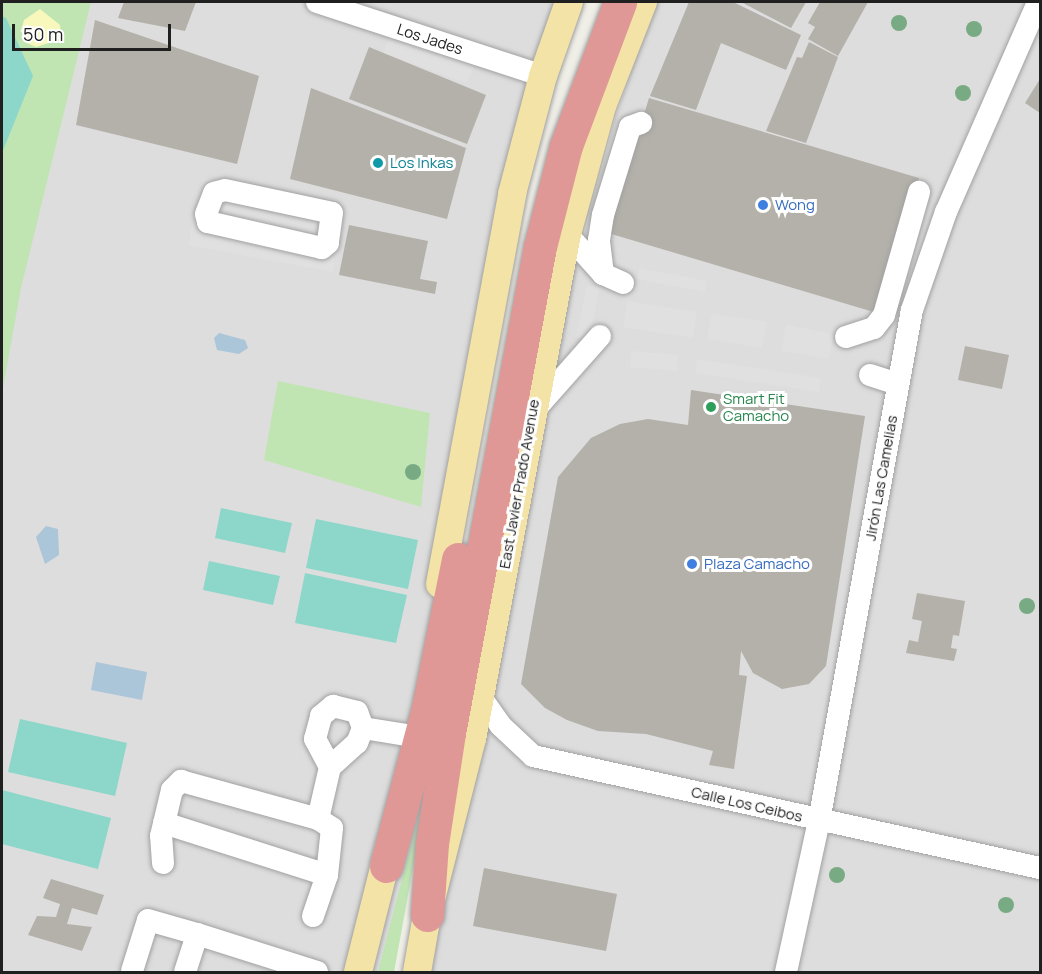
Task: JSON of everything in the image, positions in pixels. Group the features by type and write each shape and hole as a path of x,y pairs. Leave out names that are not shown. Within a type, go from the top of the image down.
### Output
{"highway":[{"path":"427,915 432,844 449,733 549,216 554,116 594,2"},
{"path":"386,866 428,708 549,216 587,84 620,2"}],"main road":[{"path":"358,972 386,866 413,736 503,240 543,76 569,2"},
{"name":"East Javier Prado Avenue","path":"417,972 427,915 461,794 531,414 549,216 602,106 643,2"}],"street":[{"name":"Los Jades","path":"317,2 543,76"},
{"name":"Jirón Las Camelias","path":"786,972 819,821 912,310 946,212 1037,3"},
{"path":"603,274 599,240 603,215 630,127 641,123"},
{"path":"225,190 332,213 328,243 322,248 208,222 206,214 214,193 225,190"},
{"path":"846,336 874,328 884,315 919,192"},
{"path":"549,216 603,274 623,284"},
{"path":"876,341 897,327 912,310"},
{"path":"531,414 600,336"},
{"path":"870,375 898,384"},
{"name":"Calle Los Ceibos","path":"480,696 500,725 533,756 819,821 1041,868"},
{"path":"318,819 330,767 357,743 363,728 357,712 333,706 321,717 315,739 330,767"},
{"path":"363,728 413,736"},
{"path":"163,863 164,823 172,790 181,781 318,819 332,828 327,875 313,916"},
{"path":"164,823 327,875"},
{"path":"132,970 148,920 317,972"},
{"path":"185,972 197,934"}],"shaded area":[{"path":"2,2 585,2 557,71 523,197 474,444 394,972 2,972"},
{"path":"2,2 91,2 21,288 2,394"},
{"path":"655,2 1040,2 1040,972 409,972 504,533 616,116"},
{"path":"2,16 6,18 33,76 2,153"},
{"path":"389,35 474,66 467,83 383,53"},
{"path":"203,178 342,205 333,272 188,245"},
{"path":"639,268 707,281 705,292 637,279"},
{"path":"587,285 600,288 589,339 576,337"},
{"path":"627,301 697,312 693,338 623,327"},
{"path":"711,314 767,322 762,348 707,339"},
{"path":"786,325 834,334 829,359 781,351"},
{"path":"219,333 245,340 248,348 239,354 217,350 214,338"},
{"path":"631,351 678,355 677,371 630,367"},
{"path":"697,359 821,378 819,392 695,373"},
{"path":"278,381 430,413 421,507 264,460"},
{"path":"221,508 292,523 285,553 215,538"},
{"path":"316,519 418,540 408,589 306,568"},
{"path":"46,526 58,529 59,555 45,564 36,537"},
{"path":"209,561 280,576 273,605 203,590"},
{"path":"305,573 407,595 396,643 295,623"},
{"path":"96,662 147,672 142,700 91,690"},
{"path":"20,719 127,743 115,796 8,772"},
{"path":"2,790 111,818 98,869 2,844"},
{"path":"421,806 424,808 394,972 378,972"}],"sand":[{"path":"40,9 60,25 61,39 36,47 27,43 21,31 24,20"}],"building":[{"path":"124,2 196,2 185,31 118,18"},
{"path":"689,2 733,2 801,35 786,70 721,43 696,110 650,96"},
{"path":"741,2 806,2 791,28"},
{"path":"820,2 868,2 838,56 808,39 815,27 808,23"},
{"path":"95,20 259,76 237,164 76,125"},
{"path":"809,42 838,57 806,143 766,131 797,57 802,58"},
{"path":"369,47 486,95 467,144 349,99"},
{"path":"1040,79 1040,113 1025,103"},
{"name":"Los Inkas","path":"311,88 466,148 447,219 290,179"},
{"name":"Wong","path":"649,98 919,178 877,313 608,233"},
{"path":"349,225 428,241 420,279 437,282 435,294 339,275"},
{"path":"965,346 1009,355 1002,389 958,380"},
{"name":"Plaza Camacho","path":"691,390 865,416 826,666 809,684 782,689 753,673 741,651 739,675 747,676 734,769 709,765 713,751 646,734 598,731 567,720 545,708 521,684 558,477 591,438 620,424 648,419 688,425"},
{"path":"917,593 965,601 959,636 953,635 951,648 957,649 954,661 906,653 909,640 918,642 922,621 912,619"},
{"path":"484,868 617,894 606,951 473,926"},
{"path":"51,879 104,895 97,915 72,908 67,924 92,927 82,951 28,935 37,916 56,917 60,904 43,898"}],"place":[{"name":"Los Inkas","path":"378,163"},
{"name":"Wong","path":"763,205"},
{"name":"Smart Fit Camacho","path":"711,407"},
{"name":"Plaza Camacho","path":"692,564"}]}
